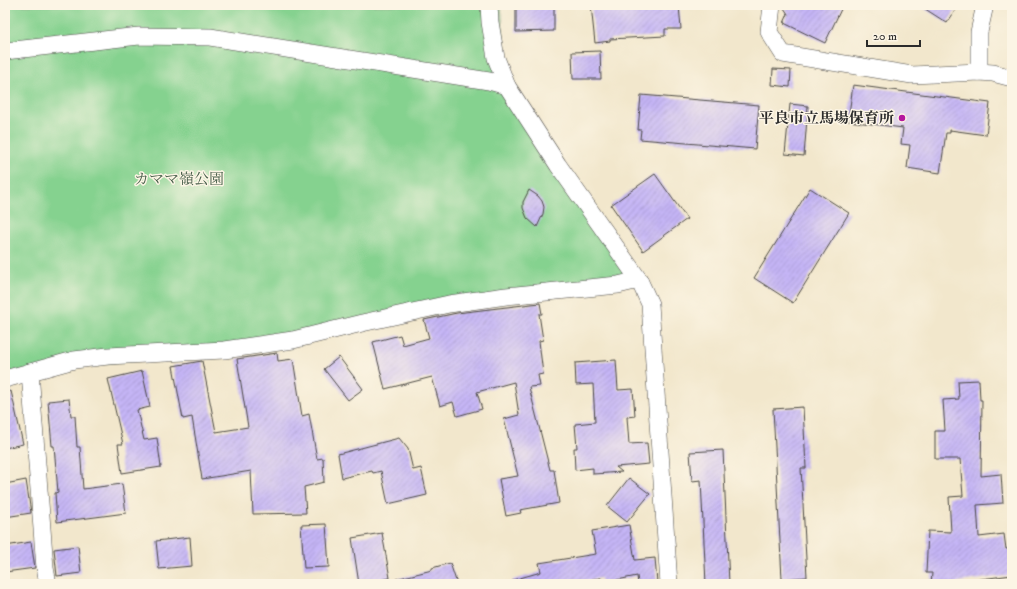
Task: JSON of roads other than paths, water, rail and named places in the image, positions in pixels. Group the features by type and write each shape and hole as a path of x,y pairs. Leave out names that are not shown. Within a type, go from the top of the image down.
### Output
{"street":[{"path":"489,5 490,22 496,58 507,86 558,165 639,280 650,304 669,584"},
{"path":"772,5 769,32 783,54 912,75 980,72 993,73 1012,78"},
{"path":"980,72 979,32 985,5"},
{"path":"5,51 139,36 210,37 507,86"},
{"path":"5,379 74,360 108,356 224,350 293,340 450,304 506,296 618,285 639,280"},
{"path":"30,372 45,568 48,584"}],"place":[{"name":"平良市立馬場保育所","path":"902,118"}],"park label":[{"name":"カママ嶺公園","path":"179,179"}]}
